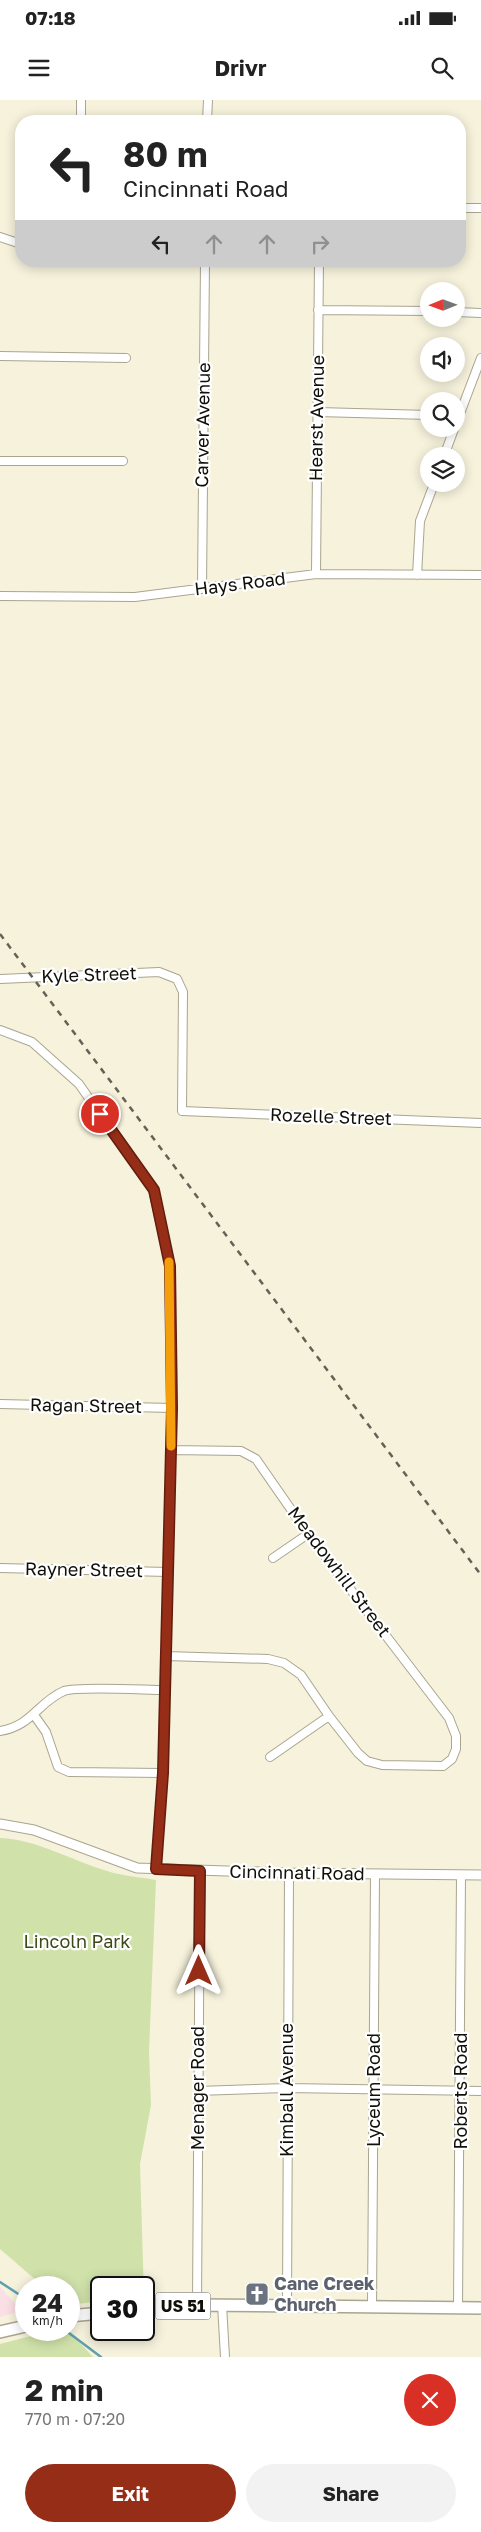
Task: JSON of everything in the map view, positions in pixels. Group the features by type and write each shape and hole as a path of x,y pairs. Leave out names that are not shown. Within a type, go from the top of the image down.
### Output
{"main road":[{"name":"US 51","path":"155,2309 198,2305 481,2308"},
{"path":"0,2332 15,2329"}],"street":[{"path":"81,100 81,115"},
{"path":"207,115 208,100"},
{"path":"466,208 481,208"},
{"path":"0,237 15,242"},
{"name":"Carver Avenue","path":"202,589 205,267"},
{"name":"Hearst Avenue","path":"316,574 319,267"},
{"path":"318,310 420,311"},
{"path":"465,312 481,313"},
{"path":"0,356 126,358"},
{"path":"465,400 481,358"},
{"path":"318,412 420,415"},
{"path":"0,461 123,461"},
{"path":"417,575 420,520 431,492"},
{"name":"Hays Road","path":"0,596 135,597 316,574 481,575"},
{"name":"Kyle Street","path":"0,979 159,972 177,979 183,992 182,1111"},
{"path":"0,1030 32,1042 79,1084 154,1190 170,1266 172,1408 163,1773 156,1869"},
{"name":"Rozelle Street","path":"182,1111 481,1123"},
{"name":"Ragan Street","path":"0,1404 172,1408"},
{"name":"Meadowhill Street","path":"171,1450 240,1451 256,1459 308,1534 449,1718 456,1736 456,1749 452,1759 443,1766 382,1765 367,1761 358,1753 329,1716"},
{"path":"273,1558 308,1534"},
{"name":"Rayner Street","path":"0,1568 168,1572"},
{"path":"166,1656 268,1659 284,1663 301,1675 329,1716 270,1757"},
{"path":"0,1730 10,1729 34,1715 49,1698 67,1690 164,1690"},
{"path":"34,1715 46,1732 58,1767 69,1772 163,1773"},
{"name":"Cincinnati Road","path":"0,1824 34,1830 137,1868 289,1873 481,1875"},
{"name":"Menager Road","path":"198,2305 200,1871"},
{"name":"Kimball Avenue","path":"287,2306 289,1873"},
{"name":"Lyceum Road","path":"372,2307 375,1874"},
{"name":"Roberts Road","path":"458,2308 461,1875"},
{"path":"198,2091 287,2088 481,2091"},
{"path":"222,2305 225,2357"}],"shaded area":[{"path":"0,2287 15,2303 15,2313 0,2317"}],"green space":[{"name":"Lincoln Park","path":"0,1838 41,1846 113,1873 156,1880 149,2052 151,2105 140,2164 144,2276 90,2276 90,2302 80,2304 80,2276 31,2276 0,2249"},
{"path":"15,2340 78,2341 93,2357 0,2357 0,2344"}],"waterway":[{"path":"0,2282 15,2292"},
{"path":"80,2341 101,2357"}],"railway":[{"path":"0,934 481,1575"}],"slow traffic":[{"path":"169,1262 171,1446"}],"place":[{"name":"Cane Creek Church","path":"257,2294"}],"route":[{"path":"100,1114 154,1190 170,1266 172,1408 163,1773 156,1869 200,1871 199,1971"}]}
